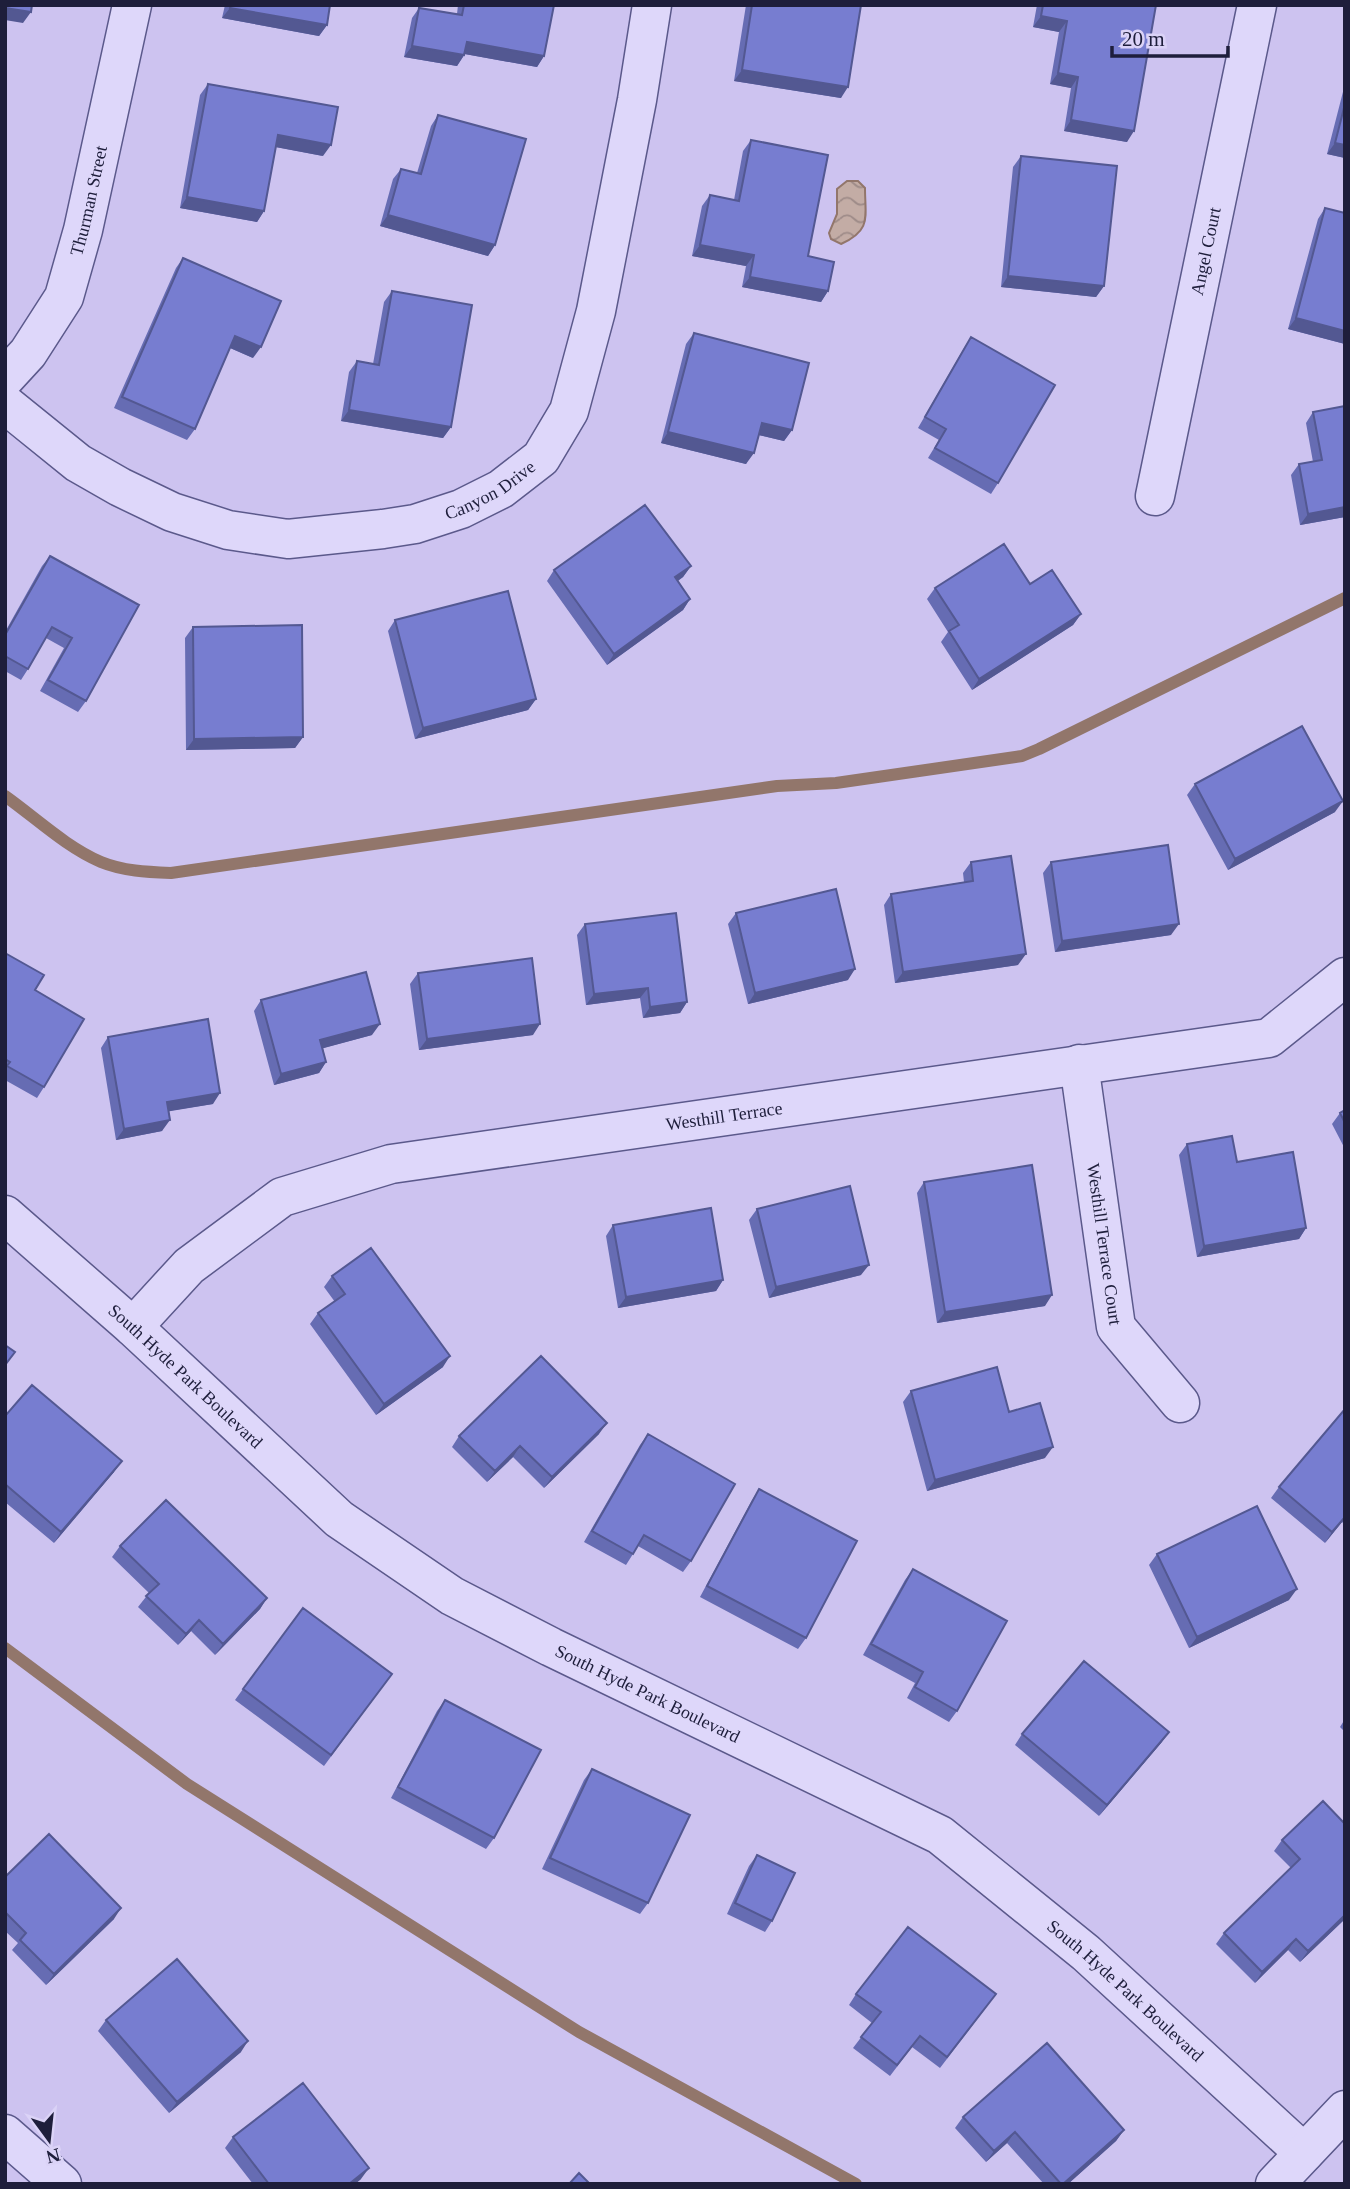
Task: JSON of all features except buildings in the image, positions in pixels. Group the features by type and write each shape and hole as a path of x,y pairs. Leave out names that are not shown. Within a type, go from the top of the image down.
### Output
{"street":[{"name":"Thurman Street","path":"5,378 28,353 64,297 83,230 132,5"},
{"name":"Canyon Drive","path":"5,404 78,463 120,487 172,512 228,530 288,539 383,529 415,524 461,509 501,489 541,458 569,411 596,311 637,100 652,5"},
{"name":"Angel Court","path":"1155,496 1257,5"},
{"name":"Westhill Terrace","path":"133,1326 189,1266 282,1197 391,1164 1269,1038 1345,977"},
{"name":"Westhill Terrace Court","path":"1079,1064 1116,1326 1180,1403"},
{"name":"South Hyde Park Boulevard","path":"5,1215 133,1326 339,1519 452,1597 940,1835 1086,1953 1304,2153"},
{"path":"1275,2184 1345,2110"},
{"path":"5,2134 62,2184"}],"water":[{"path":"847,181 858,181 865,188 866,215 858,233 841,244 831,239 829,233 837,214 837,189"}],"waterway":[{"path":"5,796 88,856 126,869 171,873 777,786 836,783 1022,756 1345,598"},
{"path":"5,1648 187,1784 579,2032 856,2184"}]}
